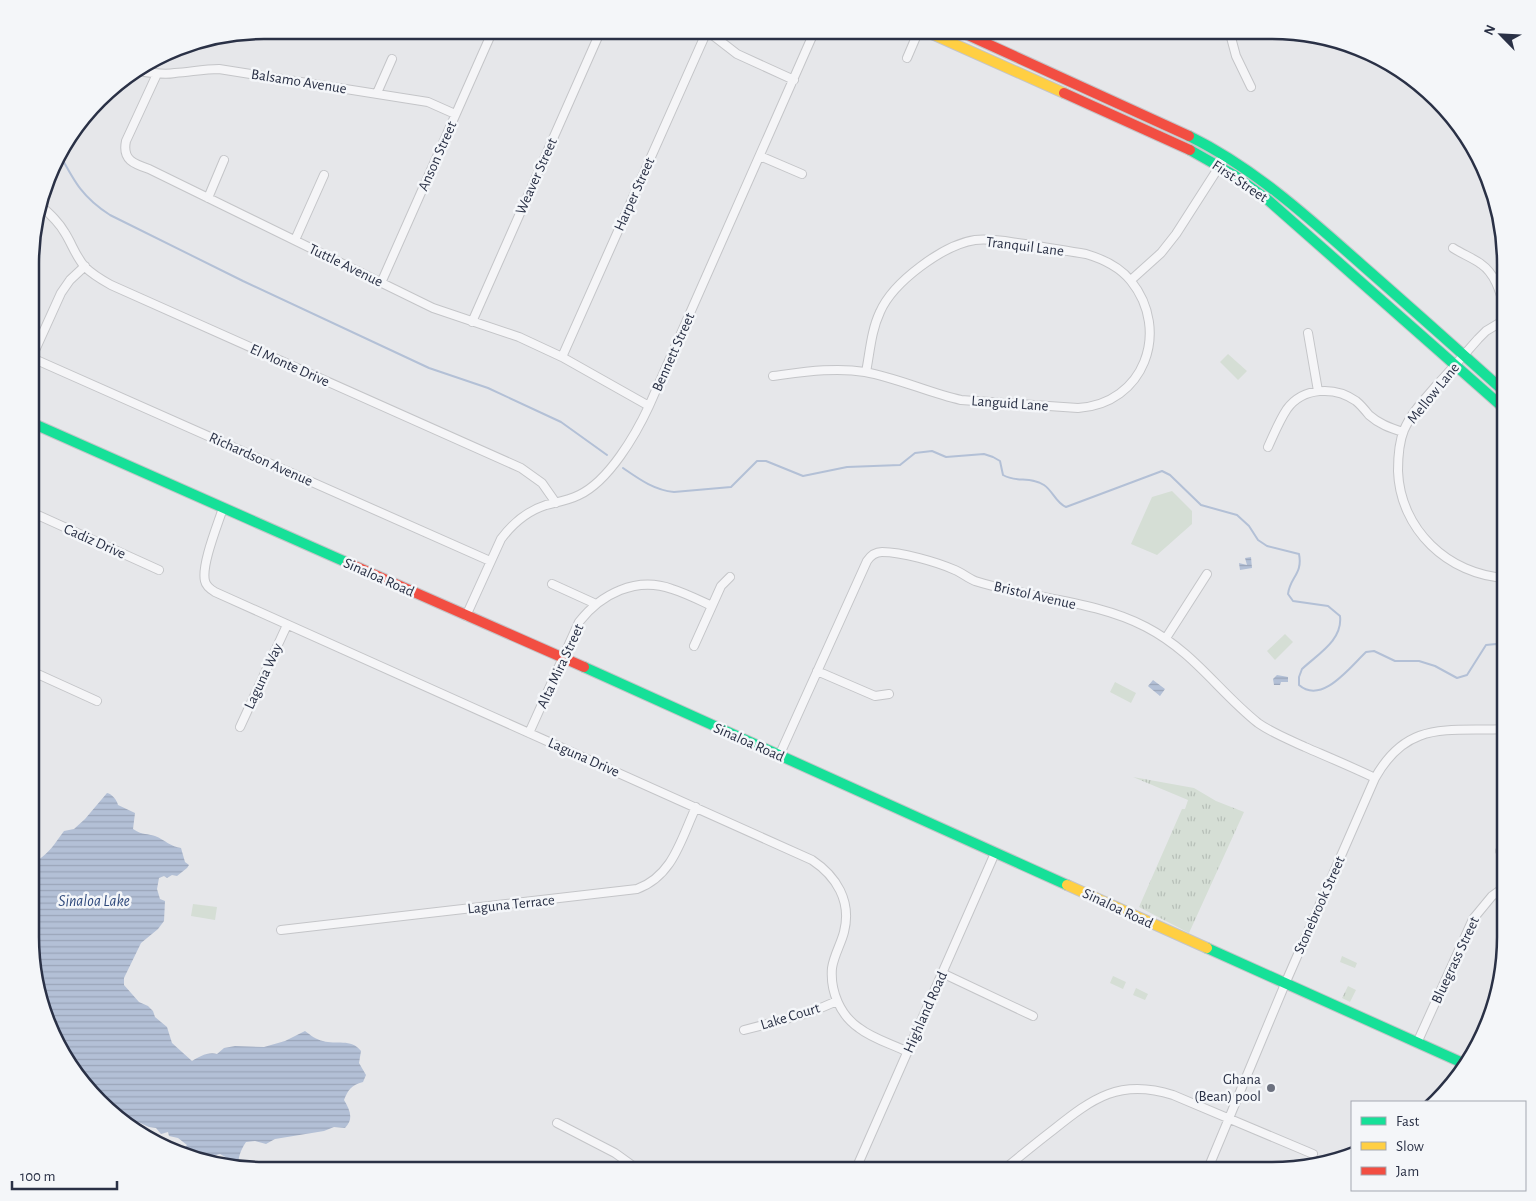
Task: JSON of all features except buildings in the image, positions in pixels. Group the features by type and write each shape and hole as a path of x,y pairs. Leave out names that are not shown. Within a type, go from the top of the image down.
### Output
{"street":[{"name":"Anson Street","path":"381,283 489,39"},
{"name":"Weaver Street","path":"472,322 597,39"},
{"name":"Harper Street","path":"562,357 702,39"},
{"path":"718,39 737,54 794,80"},
{"name":"Bennett Street","path":"466,616 501,539 515,522 534,510 581,494 602,478 632,438 649,406 811,39"},
{"path":"907,58 915,39"},
{"name":"First Street","path":"943,39 1185,147 1219,167 1268,200 1497,402"},
{"name":"First Street","path":"977,39 1176,129 1226,156 1266,182 1300,209 1497,385"},
{"path":"1231,39 1236,56 1251,87"},
{"path":"377,93 392,59"},
{"name":"Balsamo Avenue","path":"146,72 157,74 218,69 428,102 455,114"},
{"name":"Tuttle Avenue","path":"157,74 124,147 126,155 134,164 433,308 520,337 562,357 649,406"},
{"path":"760,156 802,174"},
{"path":"1131,280 1161,253 1176,234 1226,156"},
{"path":"208,198 224,160"},
{"path":"295,240 324,175"},
{"name":"El Monte Drive","path":"45,210 65,232 76,254 85,266 96,277 111,286 521,468 542,483 556,503"},
{"name":"Tranquil Lane","path":"866,372 875,325 888,299 898,287 932,258 958,244 976,240 996,240 1086,254 1110,263 1131,280"},
{"path":"1453,248 1482,264 1490,272 1497,284"},
{"path":"39,342 61,293 70,280 85,266"},
{"name":"Languid Lane","path":"773,376 830,369 866,372 961,400 1078,408 1102,404 1117,397 1130,385 1141,369 1148,351 1150,331 1148,313 1141,296 1131,280"},
{"name":"Mellow Lane","path":"1497,324 1486,331 1416,409 1403,432 1398,462 1401,493 1412,521 1432,547 1454,563 1481,574 1497,577"},
{"path":"1308,333 1318,391"},
{"name":"Richardson Avenue","path":"39,360 490,561"},
{"path":"1268,447 1281,418 1288,408 1302,397 1318,391 1333,391 1348,396 1379,422 1403,432"},
{"name":"Sinaloa Road","path":"39,426 563,658 1459,1062"},
{"name":"Laguna Drive","path":"223,508 204,574 206,585 215,592 696,807 812,860 825,869 835,880 843,896 846,915 844,933 832,968 832,984 837,1001 846,1016 858,1028 908,1052"},
{"name":"Cadiz Drive","path":"39,515 159,570"},
{"name":"Bristol Avenue","path":"779,756 867,561 870,556 879,552 936,563 955,570 973,580 1101,610 1145,627 1166,638 1190,657 1241,708 1260,724 1281,736 1375,778"},
{"path":"1166,638 1207,574"},
{"path":"694,646 721,586 730,577"},
{"path":"552,584 596,604"},
{"name":"Alta Mira Street","path":"529,733 579,622 596,604 620,590 633,586 648,585 672,588 712,606"},
{"name":"Laguna Way","path":"240,727 287,625"},
{"path":"817,671 875,696 889,694"},
{"path":"39,675 97,701"},
{"name":"Stonebrook Street","path":"1211,1162 1285,984 1375,778 1384,762 1396,749 1426,733 1443,730 1497,730"},
{"name":"Laguna Terrace","path":"280,930 637,889 654,881 668,868 696,807"},
{"name":"Highland Road","path":"859,1162 995,852"},
{"name":"Bluegrass Street","path":"1417,1043 1473,918 1497,892"},
{"path":"942,973 1033,1016"},
{"name":"Lake Court","path":"744,1030 809,1012 837,1001"},
{"path":"1013,1162 1083,1106 1099,1097 1116,1091 1138,1088 1161,1091 1313,1154"},
{"path":"557,1123 615,1153 628,1162"}],"green space":[{"path":"1228,354 1247,371 1238,380 1220,362"},
{"path":"1172,491 1192,511 1192,524 1157,555 1131,544 1152,497"},
{"path":"1285,634 1293,642 1275,660 1267,651"},
{"path":"1115,682 1136,693 1131,703 1110,692"},
{"path":"1133,777 1194,788 1216,801 1244,812 1189,933 1139,907 1182,809 1185,809 1188,800"},
{"path":"193,904 217,907 215,920 191,916"},
{"path":"1342,956 1357,963 1355,968 1340,962"},
{"path":"1113,976 1126,982 1123,989 1110,983"},
{"path":"1348,986 1356,990 1350,1002 1342,998"},
{"path":"1136,988 1148,994 1145,1000 1133,995"}],"water":[{"path":"1251,557 1252,568 1240,570 1239,563 1247,565 1245,558"},
{"path":"1277,675 1288,677 1288,682 1274,685 1273,679"},
{"path":"1153,680 1165,689 1160,696 1148,686"},
{"name":"Sinaloa Lake","path":"107,793 117,801 118,805 135,813 133,829 143,834 155,836 181,848 185,862 189,865 177,876 172,875 167,878 164,876 159,878 157,889 160,899 165,901 164,921 158,929 141,943 124,978 124,985 139,1002 148,1006 153,1011 155,1017 167,1027 172,1043 192,1061 207,1054 217,1054 224,1048 235,1046 264,1047 285,1041 305,1031 321,1040 353,1045 361,1051 359,1063 366,1075 363,1082 350,1088 344,1100 350,1114 348,1125 345,1128 334,1127 324,1131 275,1139 266,1144 255,1141 246,1142 238,1161 227,1159 220,1154 211,1156 185,1148 187,1145 178,1138 169,1136 168,1132 161,1134 156,1128 136,1122 115,1106 95,1086 80,1067 56,1024 46,996 39,952 39,859 48,852 64,831 74,829"}],"waterway":[{"path":"63,161 80,188 92,202 110,215 243,281 429,368 488,388 561,422 607,455"},
{"path":"623,468 653,486 674,492 731,487 757,461 766,461 803,476 847,467 900,465 915,453 932,451 946,457 984,454 1000,461 1003,475 1013,479 1039,482 1066,507 1162,471 1170,475 1201,505 1237,515 1249,526 1258,540 1267,546 1299,554 1298,571 1291,583 1288,594 1293,601 1328,606 1340,616 1340,625 1334,639 1302,669 1299,685 1308,690 1317,690 1335,682 1366,652 1374,651 1395,661 1419,661 1435,666 1457,678 1467,675 1486,645 1497,644"}],"traffic: fast":[{"path":"1189,136 1236,163 1280,194 1497,385"},
{"path":"1190,150 1234,175 1268,200 1497,402"},
{"path":"39,426 348,563"},
{"path":"584,667 1067,885"},
{"path":"1207,948 1459,1061"}],"traffic: slow":[{"path":"943,39 1064,93"},
{"path":"1067,885 1207,948"}],"traffic: jam":[{"path":"977,39 1189,136"},
{"path":"1064,93 1190,150"},
{"path":"348,563 584,667"}],"place":[{"name":"Ghana (Bean) pool","path":"1271,1088"}]}
